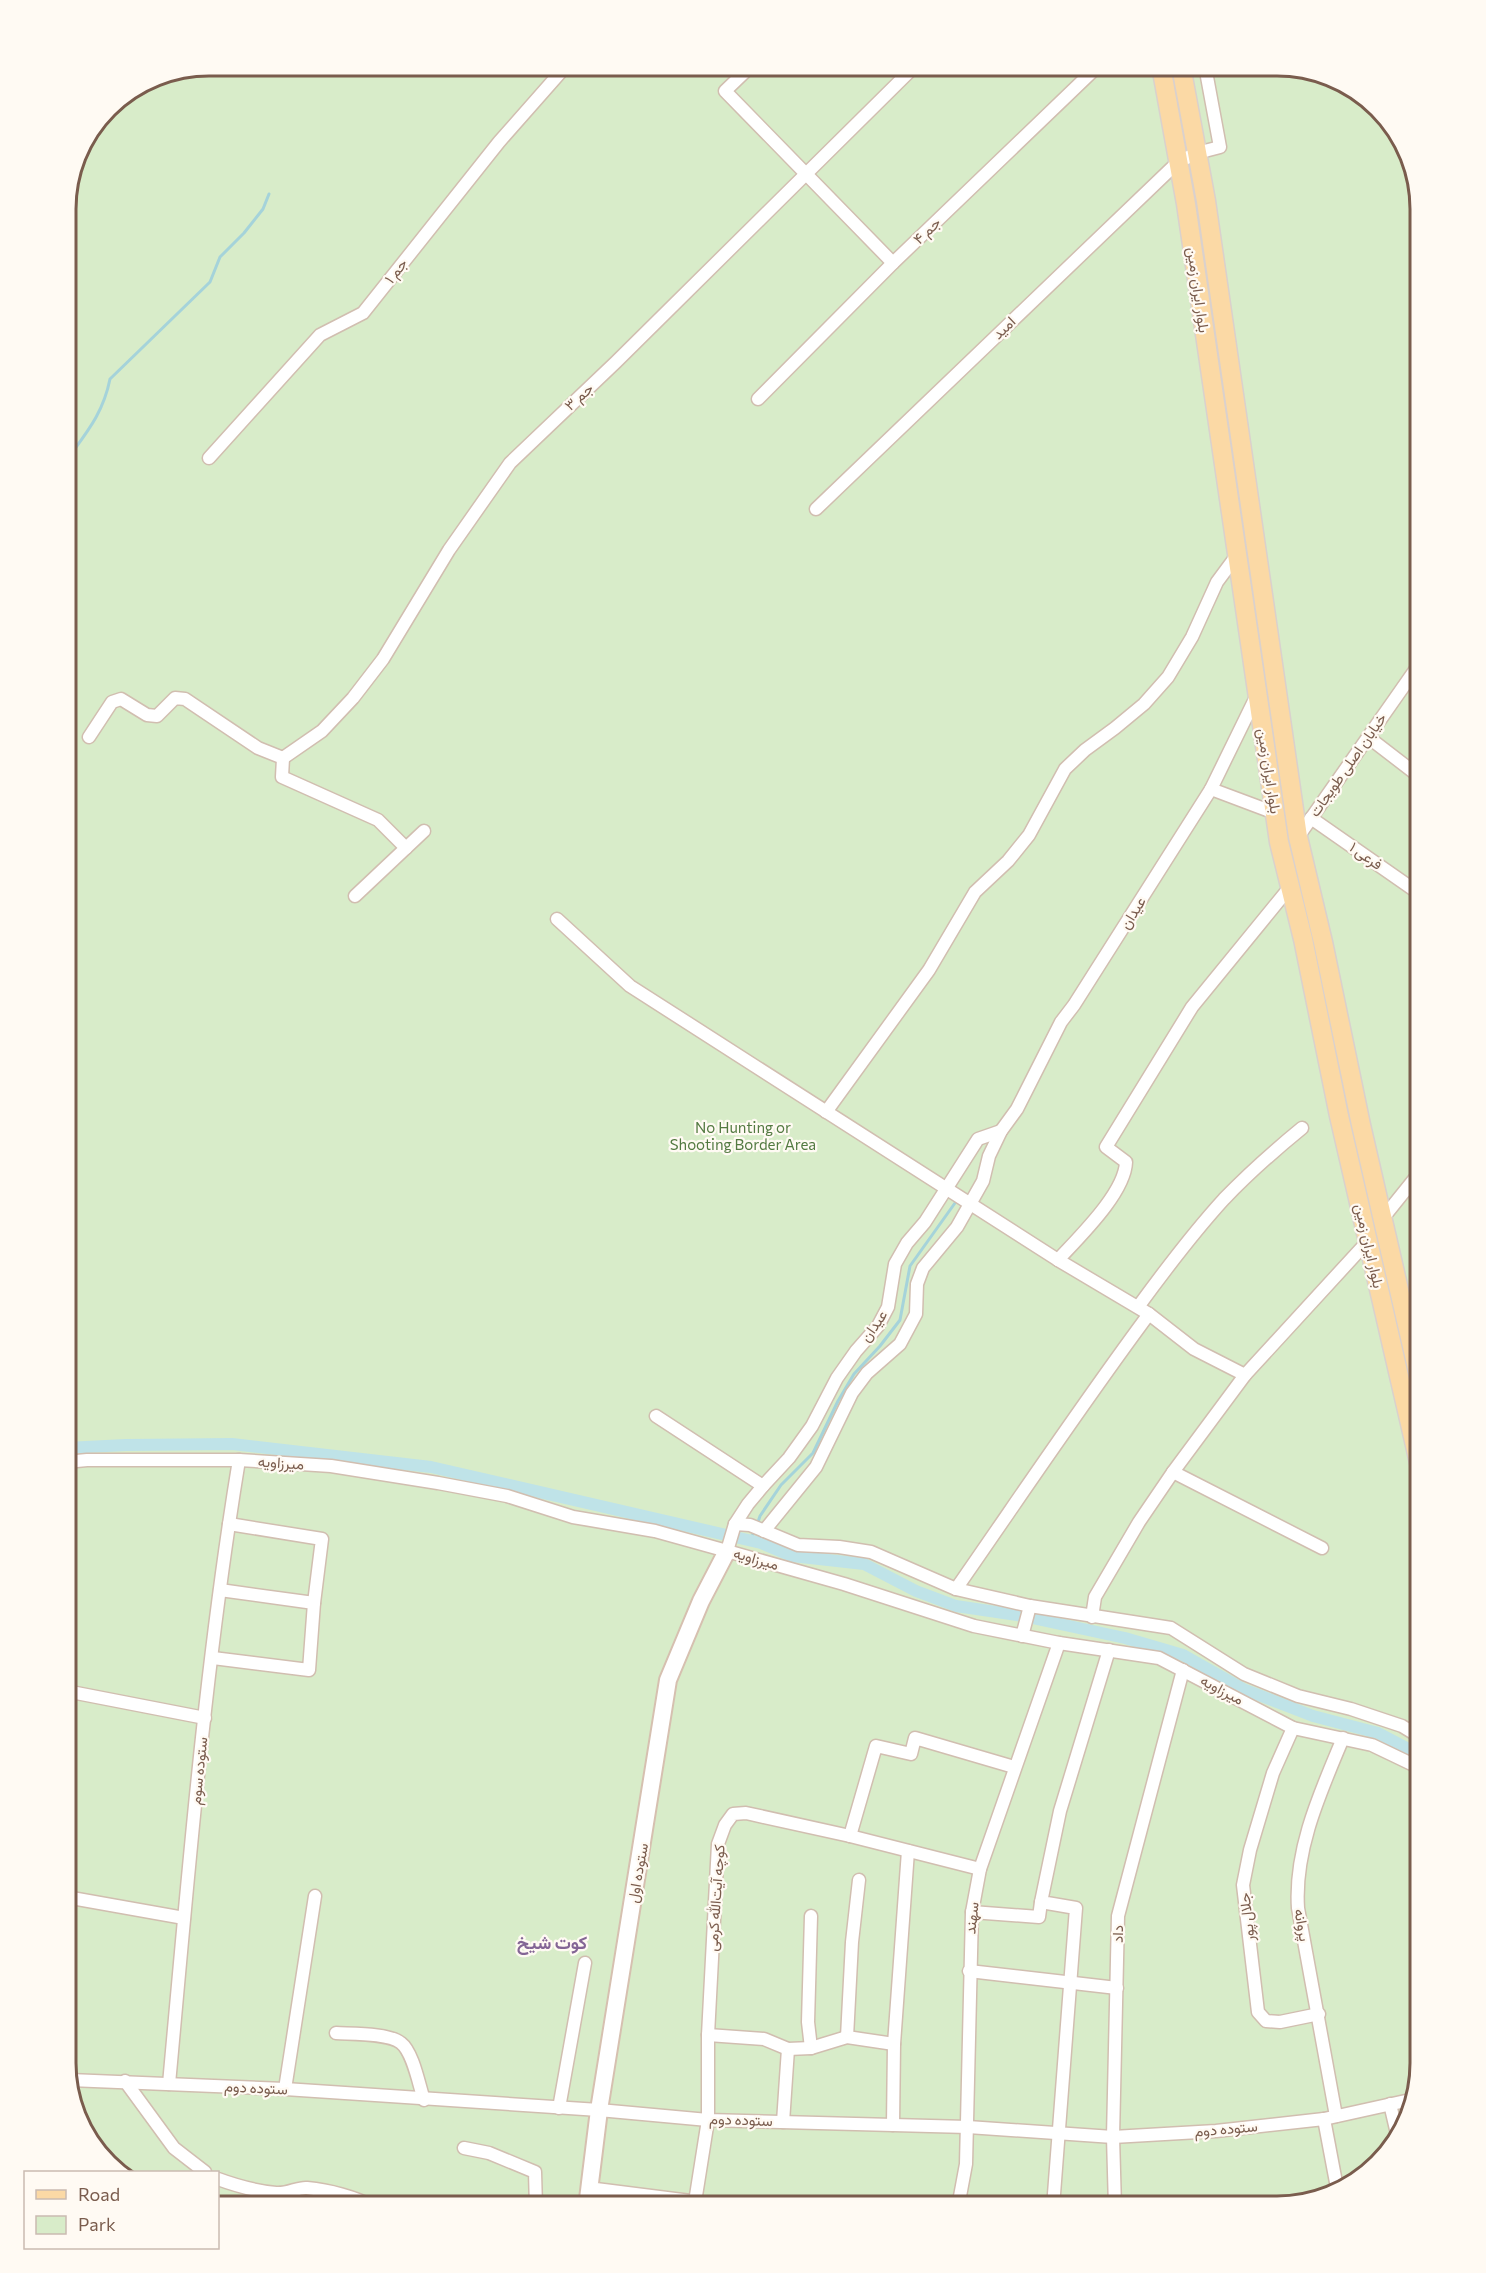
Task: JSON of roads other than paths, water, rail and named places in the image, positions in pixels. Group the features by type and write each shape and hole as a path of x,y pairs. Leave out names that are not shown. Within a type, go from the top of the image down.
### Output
{"main road":[{"name":"بلوار ایران زمین","path":"1163,77 1178,162 1275,813 1339,1116 1410,1424"},
{"name":"بلوار ایران زمین","path":"1183,77 1207,210 1298,837 1410,1335"}],"street":[{"name":"جم ۱","path":"209,458 320,335 363,313 499,142 557,76"},
{"path":"740,76 725,91 894,263"},
{"name":"جم ۳","path":"283,758 322,731 353,698 383,659 449,550 510,463 904,77"},
{"name":"جم ۴","path":"758,399 894,263 1087,77"},
{"name":"امید","path":"816,509 1178,162 1197,153 1220,147 1207,77"},
{"path":"826,1112 929,970 975,892 1008,861 1029,835 1065,769 1085,750 1144,704 1168,676 1192,637 1217,582 1237,555"},
{"name":"خیابان اصلی طویجات","path":"1298,837 1410,677"},
{"name":"عیدان","path":"758,1528 816,1467 852,1393 867,1373 900,1344 916,1314 917,1284 923,1268 957,1227 983,1181 989,1156 1001,1131 1017,1109 1061,1023 1081,996 1211,789 1257,694"},
{"path":"89,737 112,702 122,699 147,715 157,716 175,698 185,699 258,748 283,758 282,777 378,820 406,848"},
{"path":"1368,737 1410,769"},
{"path":"1211,789 1275,813"},
{"name":"فرعی ۱","path":"1311,818 1410,887"},
{"path":"355,896 424,831"},
{"path":"1058,1260 1100,1214 1126,1173 1126,1162 1106,1147 1192,1006 1290,887"},
{"path":"557,919 630,986 1058,1260 1149,1314 1194,1349 1245,1375"},
{"path":"1138,1307 1224,1200 1302,1128"},
{"name":"عیدان","path":"728,1548 735,1527 763,1486 789,1458 812,1426 837,1378 878,1326 888,1307 895,1264 907,1243 925,1222 978,1139 1001,1131"},
{"path":"1383,1218 1410,1184"},
{"path":"1092,1617 1095,1597 1139,1522 1173,1472 1245,1375 1368,1241"},
{"path":"956,1589 1046,1461 1092,1389 1149,1314"},
{"path":"656,1416 763,1486"},
{"name":"میرزاویه","path":"76,1462 239,1460 331,1466 507,1496 573,1517 728,1548 974,1626 1024,1631 1059,1642 1159,1658 1293,1728 1372,1745 1410,1763"},
{"name":"ستوده سوم","path":"169,2084 205,1718 220,1590 239,1460"},
{"path":"1173,1472 1322,1548"},
{"path":"213,1658 309,1670 322,1539 229,1524"},
{"path":"735,1527 758,1528 798,1545 839,1547 871,1552 956,1589 1029,1609 1171,1628 1244,1674 1298,1696 1351,1709 1402,1726 1410,1731"},
{"name":"ستوده اول","path":"588,2196 599,2110 668,1680 701,1600 728,1548"},
{"path":"220,1590 314,1603"},
{"path":"1024,1631 1029,1609"},
{"name":"سهند","path":"960,2196 966,2164 968,2127 969,1971 972,1912 980,1869 1059,1642"},
{"path":"972,1912 1039,1917 1060,1811 1108,1650"},
{"name":"داد","path":"1115,2196 1113,2137 1118,1916 1184,1670"},
{"path":"76,1693 205,1718"},
{"name":"جلال پور","path":"1293,1728 1273,1773 1250,1850 1243,1885 1258,2012 1266,2021 1280,2022 1319,2014"},
{"path":"850,1836 876,1746 911,1755 915,1738 1014,1767"},
{"name":"پروانه","path":"1337,2182 1319,2014 1298,1908 1297,1890 1302,1854 1318,1799 1343,1738"},
{"name":"کوچه آیت‌الله کرمی","path":"696,2196 708,2120 708,2035 718,1844 725,1825 733,1814 746,1813 850,1836 980,1869"},
{"path":"893,2125 894,2044 908,1851"},
{"path":"847,2037 852,1942 859,1880"},
{"path":"285,2089 315,1896"},
{"path":"76,1899 184,1918"},
{"path":"1041,1902 1076,1908 1054,2196"},
{"path":"811,1916 808,2022 811,2048"},
{"path":"559,2108 585,1963"},
{"path":"969,1971 1117,1988"},
{"path":"336,2033 392,2037 402,2043 409,2055 424,2100"},
{"path":"708,2035 764,2039 788,2049 811,2048 847,2037 894,2044"},
{"path":"783,2122 788,2049"},
{"name":"ستوده دوم","path":"78,2080 285,2089 599,2110 708,2120 968,2127 1113,2137 1216,2131 1330,2117 1404,2101"},
{"path":"125,2081 174,2148 204,2171"},
{"path":"1390,2104 1395,2124"},
{"path":"464,2148 489,2153 535,2172 536,2196"},
{"path":"219,2179 242,2188 278,2193 291,2193 305,2188 342,2196"},
{"path":"588,2188 649,2196"}],"waterway":[{"path":"77,446 103,403 110,379 210,282 220,257 244,233 263,209 269,194"},
{"path":"757,1525 760,1516 781,1485 813,1453 854,1374 900,1320 910,1266 955,1203"},
{"path":"76,1447 232,1444 431,1467 761,1543 792,1556 864,1564 916,1591 956,1606 1023,1616 1125,1638 1183,1655 1243,1689 1313,1716 1378,1733 1410,1750"},
{"path":"751,1540 754,1531"}],"district":[{"name":"کوت شیخ","path":"552,1943"}],"park label":[{"name":"No Hunting or Shooting Border Area","path":"743,1136"}]}
